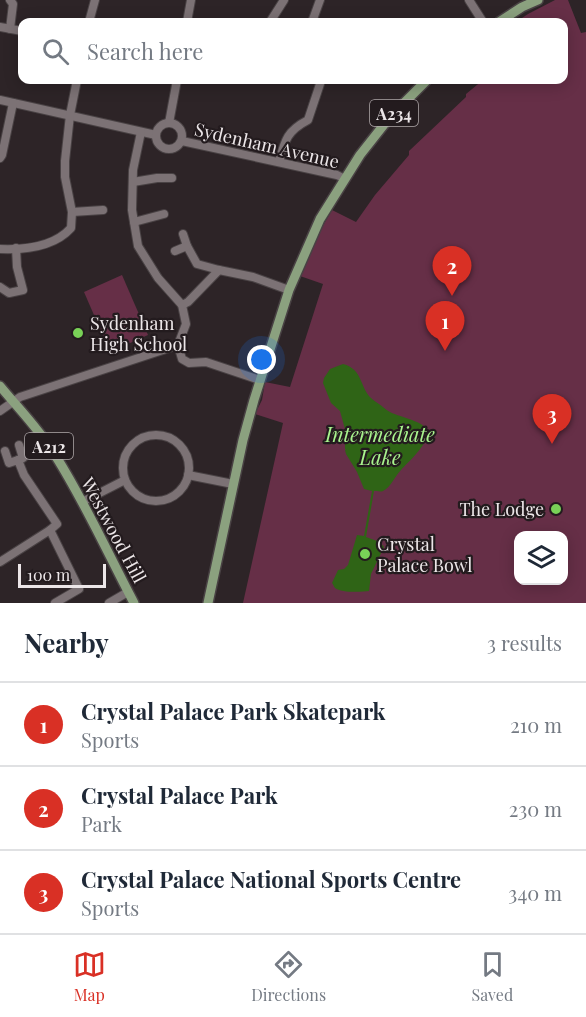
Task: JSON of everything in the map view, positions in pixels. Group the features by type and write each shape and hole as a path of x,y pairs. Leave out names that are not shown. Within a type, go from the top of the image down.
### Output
{"main road":[{"path":"505,18 538,0"},
{"name":"A234","path":"208,603 243,440 289,290 320,219 360,155 390,117 423,84"},
{"name":"Westwood Hill","path":"0,386 25,413 55,454 134,603"}],"street":[{"path":"10,0 13,4 10,29"},
{"path":"90,18 94,0"},
{"path":"189,18 191,0"},
{"path":"273,18 284,0"},
{"path":"313,18 320,0"},
{"path":"469,0 480,18"},
{"path":"0,27 18,30"},
{"path":"0,249 49,244 71,228 72,212 65,177 65,161 76,84"},
{"path":"170,123 176,84"},
{"path":"279,162 295,127 308,120 320,84"},
{"path":"0,100 156,135"},
{"path":"0,158 13,103"},
{"path":"170,123 181,130 182,141 175,148 165,149 157,142 156,135 161,126 170,123"},
{"path":"141,132 133,170 132,210 138,246 151,268 182,305 186,324 178,345 182,359 189,363 206,362 260,380"},
{"name":"Sydenham Avenue","path":"182,141 337,175 345,179"},
{"path":"133,182 172,178"},
{"path":"72,212 103,210"},
{"path":"134,222 164,214"},
{"path":"183,234 197,264 253,277 289,290"},
{"path":"175,251 187,246"},
{"path":"0,287 9,293 23,290 17,267 16,248"},
{"path":"182,305 188,302 219,270"},
{"path":"0,411 20,397 178,345"},
{"path":"146,436 169,437 182,447 188,459 188,475 180,491 170,498 154,501 138,495 130,487 125,480 124,459 128,451 146,436"},
{"path":"5,451 10,466 23,458 19,445"},
{"path":"0,562 50,531 57,524 24,475 18,460"},
{"path":"188,475 233,484"},
{"path":"82,502 125,480"},
{"path":"50,531 78,589 55,603"},
{"path":"109,603 128,592"}],"shaded area":[{"path":"555,0 568,0 581,33 586,32 586,603 243,603 283,423 255,414 262,400 265,382 290,387 323,284 300,276 321,229 332,210 356,222 375,195 409,155 409,151 478,84 568,84 568,18 522,18"},
{"path":"122,275 148,335 110,352 84,292"}],"water":[{"name":"Intermediate Lake","path":"343,364 358,374 367,394 373,400 390,412 424,426 427,434 423,446 388,487 382,491 374,491 366,537 380,542 384,547 371,574 369,591 342,591 335,588 332,583 338,570 348,565 357,535 364,536 372,491 364,489 346,454 346,433 340,411 331,403 323,383 330,369"}],"place":[{"name":"Crystal Palace Park","path":"452,296"},
{"name":"Sydenham High School","path":"78,333"},
{"name":"Crystal Palace Park Skatepark","path":"445,351"},
{"name":"Crystal Palace National Sports Centre","path":"552,444"},
{"name":"The Lodge","path":"556,509"},
{"name":"Crystal Palace Bowl","path":"365,554"}]}
